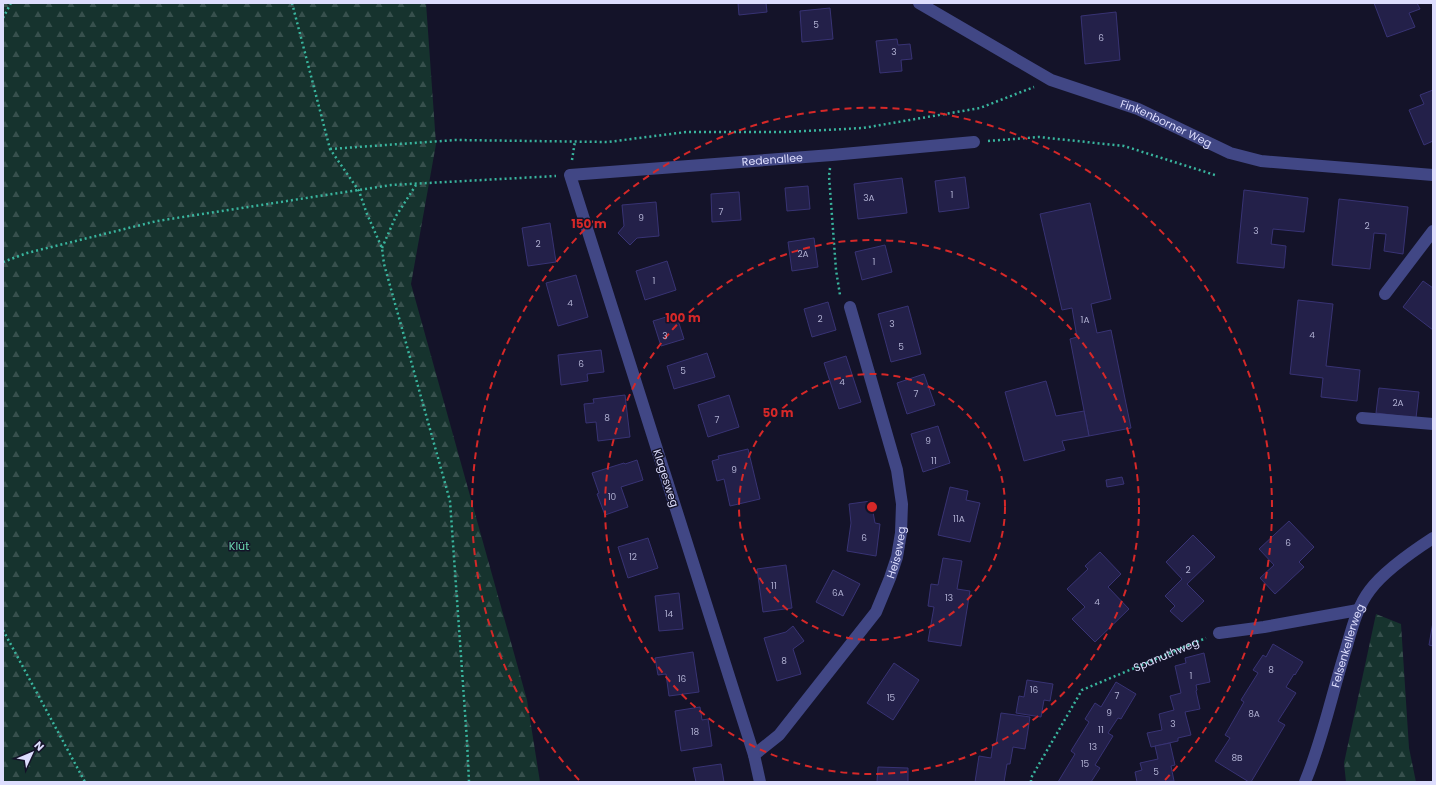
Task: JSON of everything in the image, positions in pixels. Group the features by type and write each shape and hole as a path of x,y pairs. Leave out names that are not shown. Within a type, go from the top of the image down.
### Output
{"street":[{"name":"Finkenborner Weg","path":"919,3 1051,80 1138,109 1230,153 1261,161 1433,175"},
{"name":"Redenallee","path":"570,175 832,155 974,142"},
{"name":"Klagesweg","path":"570,175 754,755 760,782"},
{"path":"1385,294 1433,231"},
{"name":"Heiseweg","path":"754,755 779,735 876,612 897,557 901,533 902,504 897,470 850,307"},
{"path":"1362,418 1433,424"},
{"name":"Felsenkellerweg","path":"1305,782 1314,760 1337,676 1358,610 1370,590 1387,572 1433,538"},
{"path":"1219,632 1358,610"}],"path":[{"path":"3,18 11,3"},
{"path":"292,3 330,149 359,191 382,248 384,264 394,302 450,501 468,741 469,782"},
{"path":"330,149 456,140 608,142 686,132 786,132 863,128 980,108 1051,80"},
{"path":"974,142 1039,137 1124,146 1215,175"},
{"path":"3,262 27,253 157,221 391,186 570,175 576,141"},
{"path":"832,155 829,176 836,270 840,295 850,307"},
{"path":"382,248 396,216 416,185"},
{"path":"3,630 85,782"},
{"name":"Spanuthweg","path":"1031,782 1031,778 1082,690 1219,632"}],"green space":[{"name":"Klüt","path":"3,3 426,3 436,144 411,284 527,700 540,782 3,782"},
{"path":"1376,614 1401,624 1409,748 1416,782 1346,782 1344,763"}],"building":[{"path":"738,3 766,3 767,12 739,15"},
{"path":"1374,3 1417,3 1420,9 1409,13 1415,27 1387,37"},
{"path":"830,8 833,39 802,42 800,11"},
{"path":"1116,12 1120,60 1085,64 1081,16"},
{"path":"897,39 898,45 910,44 912,59 901,60 902,71 880,73 876,41"},
{"path":"1433,90 1433,141 1424,145 1409,110 1424,104 1420,95"},
{"path":"965,177 969,208 939,212 935,181"},
{"path":"902,178 907,213 858,219 854,184"},
{"path":"808,186 810,209 787,211 785,188"},
{"path":"1244,190 1308,198 1304,232 1273,229 1271,244 1286,246 1284,268 1237,263"},
{"path":"739,192 741,220 712,222 711,194"},
{"path":"1339,199 1408,207 1403,254 1384,251 1386,234 1374,233 1370,269 1332,265"},
{"path":"656,202 659,236 637,238 630,245 618,233 624,226 622,205"},
{"path":"1090,203 1111,299 1091,304 1097,333 1111,330 1131,428 1089,436 1070,339 1077,337 1072,308 1062,310 1040,214"},
{"path":"550,223 556,262 528,266 522,228"},
{"path":"814,238 818,267 792,271 788,242"},
{"path":"885,245 892,272 862,280 855,252"},
{"path":"667,261 676,290 645,300 636,271"},
{"path":"576,275 588,317 558,326 546,283"},
{"path":"1423,281 1433,288 1433,330 1403,307"},
{"path":"1298,300 1333,304 1326,366 1360,370 1357,401 1321,397 1323,378 1290,374"},
{"path":"828,302 836,330 812,337 804,309"},
{"path":"908,306 921,354 891,362 878,314"},
{"path":"676,314 684,339 661,346 653,321"},
{"path":"601,350 604,372 587,374 588,381 561,385 558,355"},
{"path":"707,353 715,377 674,389 667,366"},
{"path":"846,356 861,402 839,409 824,363"},
{"path":"924,374 935,405 907,414 897,383"},
{"path":"1046,381 1056,416 1084,411 1089,436 1062,441 1065,450 1024,461 1005,392"},
{"path":"1379,388 1419,392 1416,418 1376,413"},
{"path":"625,395 630,437 598,441 596,422 586,423 584,404 594,403 593,399"},
{"path":"729,395 739,427 708,437 698,405"},
{"path":"938,426 950,463 923,472 911,434"},
{"path":"748,449 760,499 730,506 724,479 717,481 712,461 719,459 718,456"},
{"path":"637,460 643,480 621,487 628,507 605,515 597,494 599,493 592,473"},
{"path":"1122,477 1124,484 1107,487 1106,480"},
{"path":"950,487 968,491 966,500 980,503 970,542 938,535"},
{"path":"871,501 875,523 880,524 876,556 847,551 851,523 849,504"},
{"path":"1289,521 1314,547 1299,562 1304,567 1275,594 1260,578 1274,565 1259,549"},
{"path":"1193,535 1215,557 1187,584 1204,601 1182,622 1170,611 1175,606 1165,596 1182,579 1166,562"},
{"path":"648,538 658,568 628,578 618,547"},
{"path":"1100,552 1121,574 1108,587 1129,609 1095,642 1072,619 1085,607 1067,589 1088,569 1085,566"},
{"path":"943,558 962,561 957,589 970,591 961,646 928,641 934,607 928,606 931,584 938,585"},
{"path":"786,565 792,608 763,612 757,569"},
{"path":"833,570 860,584 843,616 816,602"},
{"path":"679,593 683,629 659,631 655,596"},
{"path":"1433,622 1433,646 1429,645"},
{"path":"793,626 804,641 793,649 801,674 777,681 764,638 786,632"},
{"path":"1273,644 1303,662 1286,687 1296,693 1278,721 1285,725 1251,782 1249,782 1215,761 1230,738 1225,735 1244,702 1241,700 1258,673 1253,670 1263,655 1266,657"},
{"path":"693,652 699,692 669,696 666,674 658,675 655,658"},
{"path":"1204,653 1210,682 1196,685 1200,709 1185,712 1191,735 1178,738 1178,741 1151,747 1147,733 1162,730 1159,714 1174,710 1170,696 1181,693 1175,666 1186,663 1185,658"},
{"path":"894,663 919,680 893,720 867,703"},
{"path":"1027,680 1053,684 1050,701 1044,700 1041,717 1016,713 1019,696 1024,697"},
{"path":"1116,682 1136,694 1121,719 1118,718 1108,733 1113,736 1095,765 1100,768 1091,782 1058,782 1075,754 1071,751 1089,722 1085,719 1095,703 1101,707"},
{"path":"700,707 702,720 708,719 712,746 681,751 675,711"},
{"path":"1001,713 1030,717 1025,749 1013,747 1010,764 1007,764 1004,782 975,782 979,756 991,758 993,744 996,744"},
{"path":"1170,743 1175,765 1171,766 1174,781 1137,782 1135,772 1142,770 1140,763 1158,759 1155,746"},
{"path":"721,764 724,782 696,782 693,768"},
{"path":"878,767 908,768 908,782 877,782"}]}
